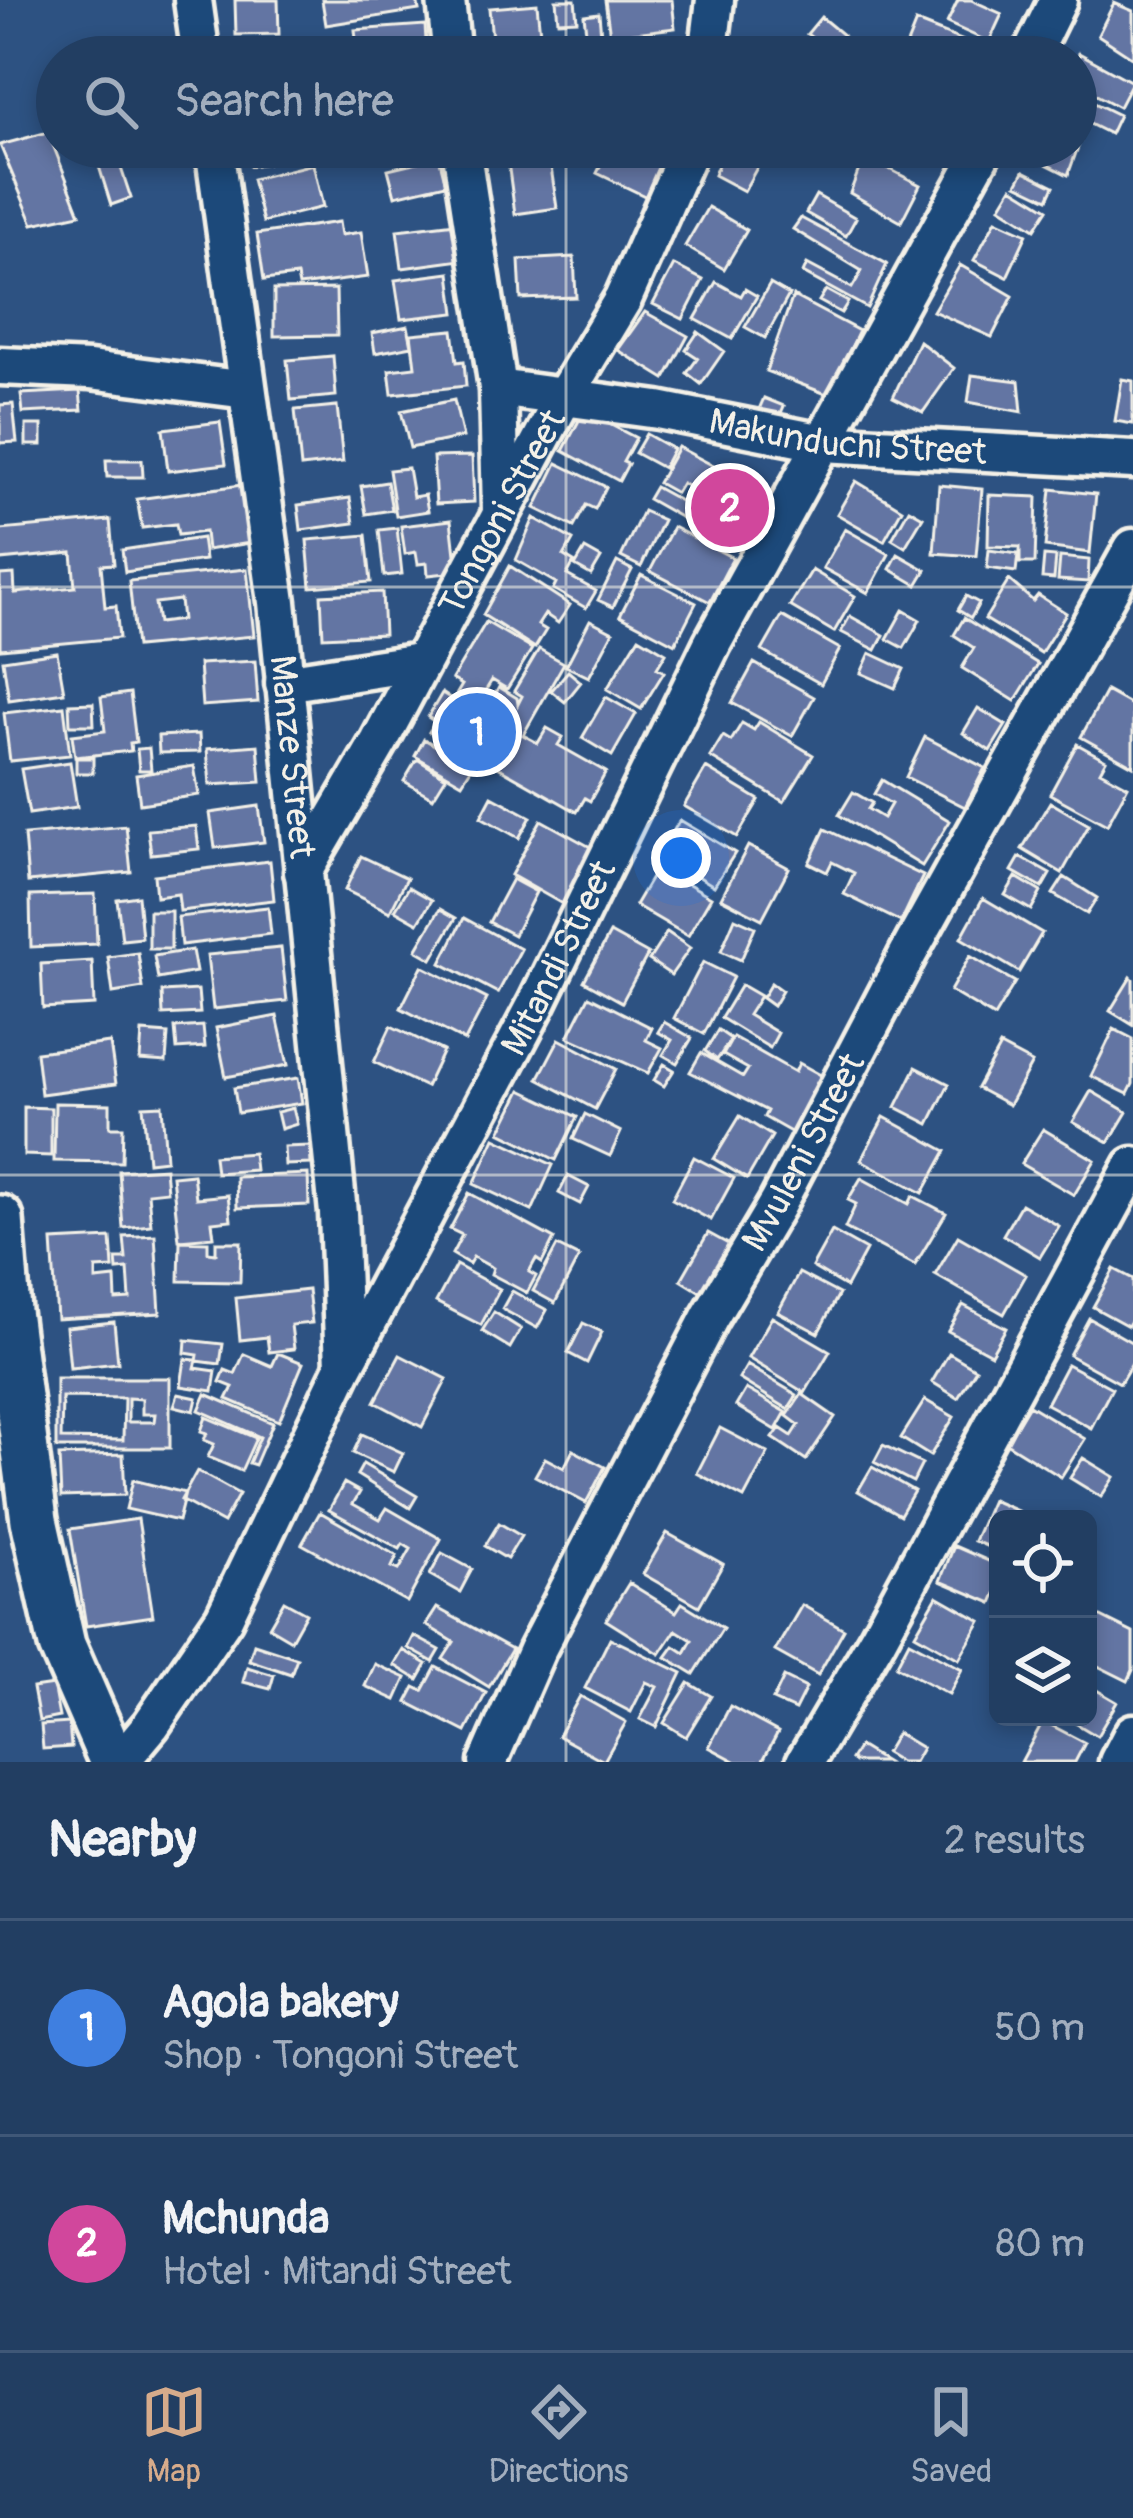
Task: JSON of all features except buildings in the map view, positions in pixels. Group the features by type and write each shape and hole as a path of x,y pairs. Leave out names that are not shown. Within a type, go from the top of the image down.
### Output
{"main road":[{"path":"0,1219 34,1520 62,1645 117,1762"}],"street":[{"path":"193,0 198,36"},
{"path":"446,0 450,36"},
{"path":"711,36 715,0"},
{"path":"1040,36 1058,0"},
{"name":"Manze Street","path":"217,168 277,602 338,1213 344,1367"},
{"path":"464,168 498,388 501,515"},
{"name":"Tongoni Street","path":"303,872 622,299 681,168"},
{"name":"Mitandi Street","path":"117,1762 151,1725 224,1618 344,1367 518,1040 722,625 974,168"},
{"path":"0,366 89,370 247,389"},
{"name":"Makunduchi Street","path":"498,388 566,395 823,443 1133,460"},
{"name":"Mvuleni Street","path":"488,1762 537,1650 710,1317 777,1204 909,952 1133,548"},
{"path":"284,682 420,662"},
{"path":"805,1762 878,1638 1133,1166"},
{"path":"1118,1762 1133,1733"}],"place":[{"name":"Mchunda","path":"730,508"},
{"name":"Agola bakery","path":"477,732"}]}
